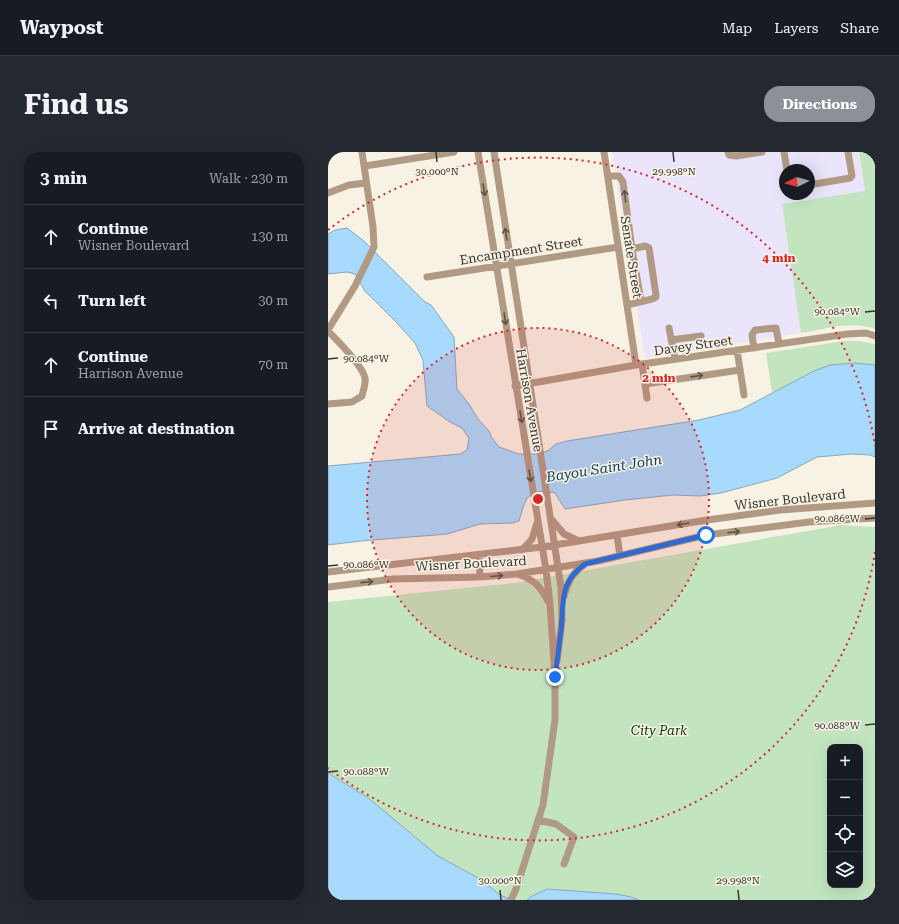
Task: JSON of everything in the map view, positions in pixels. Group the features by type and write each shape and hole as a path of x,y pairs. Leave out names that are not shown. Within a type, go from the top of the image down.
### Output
{"street":[{"path":"328,404 352,402 362,396 365,386 365,377 353,357 328,331 355,286 374,247 373,227 362,152"},
{"path":"365,166 454,152"},
{"name":"Harrison Avenue","path":"478,152 546,570 555,677 555,720 543,805 516,889 511,900"},
{"name":"Harrison Avenue","path":"494,152 559,568 562,600 560,641 555,677"},
{"name":"Senate Street","path":"604,152 627,304 647,398"},
{"path":"728,152 729,155 736,156 762,152"},
{"path":"784,152 786,164"},
{"path":"815,184 850,178 852,176 848,152"},
{"path":"608,176 618,176 623,182 641,302"},
{"path":"328,193 349,185 366,183"},
{"path":"627,304 654,298 656,295 650,250 647,246 632,249"},
{"name":"Encampment Street","path":"427,277 618,247"},
{"path":"669,328 674,360"},
{"path":"754,348 753,333 755,330 776,328 779,344"},
{"name":"Davey Street","path":"515,386 639,365 858,333 875,336"},
{"path":"671,340 702,336"},
{"path":"737,350 744,396"},
{"path":"645,384 740,370"},
{"name":"Wisner Boulevard","path":"328,572 522,550 582,542 707,520 780,510 874,501"},
{"path":"808,508 809,522"},
{"name":"Wisner Boulevard","path":"328,586 393,579 480,577 517,574 585,564 706,535 809,522 875,518"},
{"path":"551,520 558,530 582,542"},
{"path":"522,550 532,538 538,521"},
{"path":"617,536 620,556"},
{"path":"479,555 480,577"},
{"path":"562,600 575,571 585,564"},
{"path":"517,574 528,577 539,585 550,604"},
{"path":"538,820 556,824 574,837 564,864"}],"shaded area":[{"path":"612,152 858,152 865,191 815,199 815,164 779,164 779,200 808,200 782,204 801,333 645,358"}],"green space":[{"path":"859,152 875,152 875,329 866,326 847,325 801,333 782,204 865,191"},
{"path":"844,341 859,341 875,344 875,365 854,363 830,365 814,371 782,389 772,392 766,353"},
{"name":"City Park","path":"841,525 875,527 875,900 328,900 328,602 514,583"}],"water":[{"name":"Bayou Saint John","path":"347,228 364,241 425,302 431,305 454,337 457,389 469,404 478,419 489,431 499,447 519,454 540,454 549,450 556,444 567,441 699,420 740,410 814,371 830,365 854,363 875,365 875,457 870,455 852,454 817,457 777,478 721,493 700,496 673,495 625,500 565,509 555,493 539,492 533,493 529,496 526,500 519,521 513,523 480,524 447,534 328,545 328,466 460,454 467,450 469,438 462,428 450,422 427,406 423,360 415,343 365,291 355,274 347,272 328,274 328,234 335,230"},
{"path":"328,773 367,797 438,856 480,879 500,895 512,900 328,900"},
{"path":"547,889 616,894 639,900 527,900"}],"route":[{"path":"555,677 562,620 562,600 566,588 575,571 585,564 706,535"}]}
